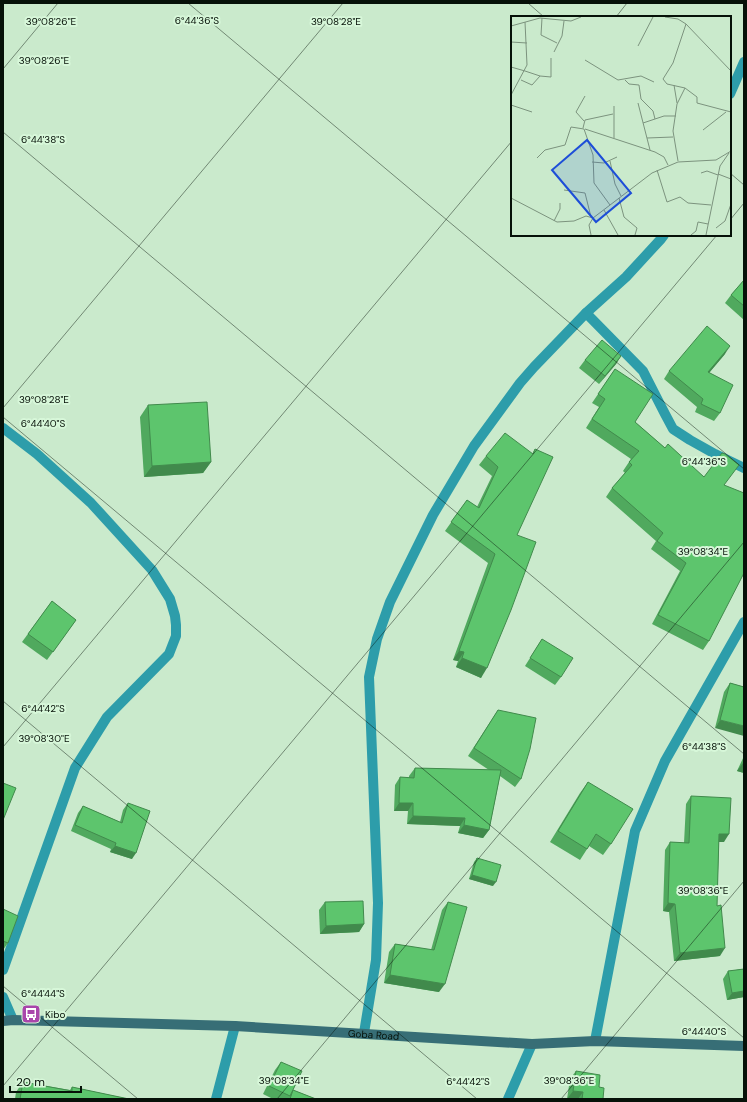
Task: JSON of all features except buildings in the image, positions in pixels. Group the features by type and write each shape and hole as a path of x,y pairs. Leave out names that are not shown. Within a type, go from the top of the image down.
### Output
{"main road":[{"name":"Goba Road","path":"8,1021 235,1026 532,1044 595,1041 744,1046"}],"street":[{"path":"731,92 744,62"},
{"path":"364,1033 376,960 378,895 369,677 377,638 390,602 433,515 474,446 534,367 586,313 626,277 663,236"},
{"path":"586,313 643,371 674,429 715,454 744,468"},
{"path":"3,428 37,454 91,504 152,570 170,599 175,616 176,636 169,654 107,717 75,768 3,970"},
{"path":"595,1041 635,831 665,761 744,622"},
{"path":"3,997 8,1021"},
{"path":"216,1099 235,1026"},
{"path":"508,1099 532,1044"}],"place":[{"name":"Kibo","path":"31,1014"}]}
